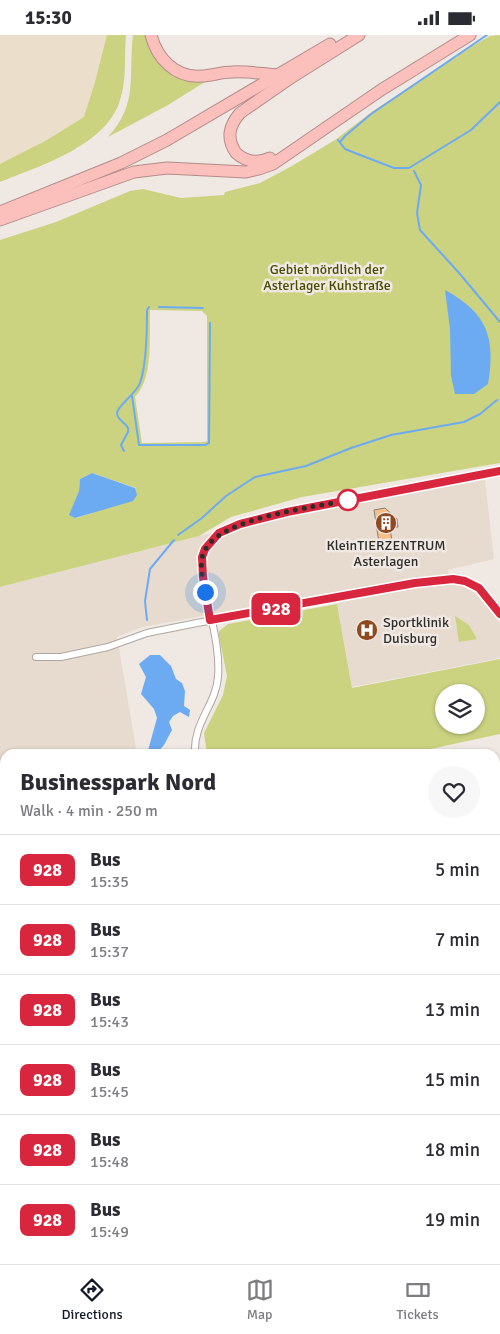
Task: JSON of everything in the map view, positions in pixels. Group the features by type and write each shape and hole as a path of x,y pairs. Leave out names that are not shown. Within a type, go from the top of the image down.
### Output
{"highway":[{"path":"151,35 154,47 160,57 178,71 189,75 201,76 234,71 279,75"},
{"path":"353,36 240,113 234,120 230,131 230,142 236,153 245,159 258,162 277,154 461,35"},
{"path":"0,220 134,172 167,168 246,172 273,164 381,90 470,35"},
{"path":"0,212 121,163 167,140 279,75 353,36"},
{"path":"79,191 172,145 353,36"}],"street":[{"path":"195,749 197,731 218,679 218,663 203,577 202,557 208,545 219,533 240,524 287,512 500,471"},
{"path":"36,657 62,657 108,647 147,633 210,620 415,583 453,579 465,581 479,588 500,614"}],"shaded area":[{"path":"0,35 118,35 97,118 0,170"},
{"path":"485,480 494,559 448,570 451,584 465,587 477,595 500,623 500,657 352,687 335,592 143,627 117,637 136,749 0,749 0,587 305,511"}],"green space":[{"path":"107,35 126,35 124,84 113,116 87,142 70,152 0,182 0,164 47,140 84,117"},
{"path":"133,35 148,35 161,62 208,80 168,105 108,137 118,125 128,101"},
{"name":"Gebiet nördlich der Asterlager Kuhstraße","path":"500,35 500,463 302,497 231,517 199,536 0,587 0,240 56,222 130,191 143,189 181,198 224,195 225,192 260,183 335,140 373,111 490,36","holes":["150,310 202,311 207,316 207,441 142,443 135,397 141,389 148,368","92,473 136,488 92,513 76,518 70,515 79,491 80,479"]},
{"path":"337,604 352,688 500,659 500,734 430,749 206,749 204,733 223,695 227,676 219,631 228,624"},
{"path":"455,616 469,625 477,639 459,642"}],"water":[{"path":"445,290 471,308 479,317 489,340 491,353 488,384 474,394 455,394 451,376 450,329"},
{"path":"92,473 135,488 137,495 133,501 75,518 69,515 79,491 80,479"},
{"path":"150,655 160,655 171,666 176,679 182,683 185,691 184,706 190,710 189,717 180,712 173,716 169,722 172,730 160,749 148,749 157,718 154,709 141,694 146,677 139,664"}],"building":[{"name":"KleinTIERZENTRUM Asterlagen","path":"385,508 397,519 398,527 390,528 392,541 379,543 374,510"}],"waterway":[{"path":"340,142 371,114 487,35"},
{"path":"338,140 345,149 355,153 394,168 409,168 471,130 500,102"},
{"path":"414,171 421,185 417,213 420,230 500,322"},
{"path":"124,451 121,445 128,432 128,428 118,417 117,413 140,383 145,358 147,310 149,307"},
{"path":"159,307 203,308"},
{"path":"132,396 139,445 205,445 209,443 210,323"},
{"path":"178,535 202,518 226,496 255,477 306,466 391,435 464,422 480,414 497,400"},
{"path":"147,620 145,601 150,569 174,540"}],"bus line":[{"name":"928","path":"500,471 287,512 240,524 219,533 205,549 202,557 203,577 210,620 441,579 465,581 479,588 500,614"}],"place":[{"name":"KleinTIERZENTRUM Asterlagen","path":"386,523"},
{"name":"Sportklinik Duisburg","path":"367,630"}],"route":[{"path":"205,592 202,557 205,549 219,533 240,524 287,512 348,500"}]}
